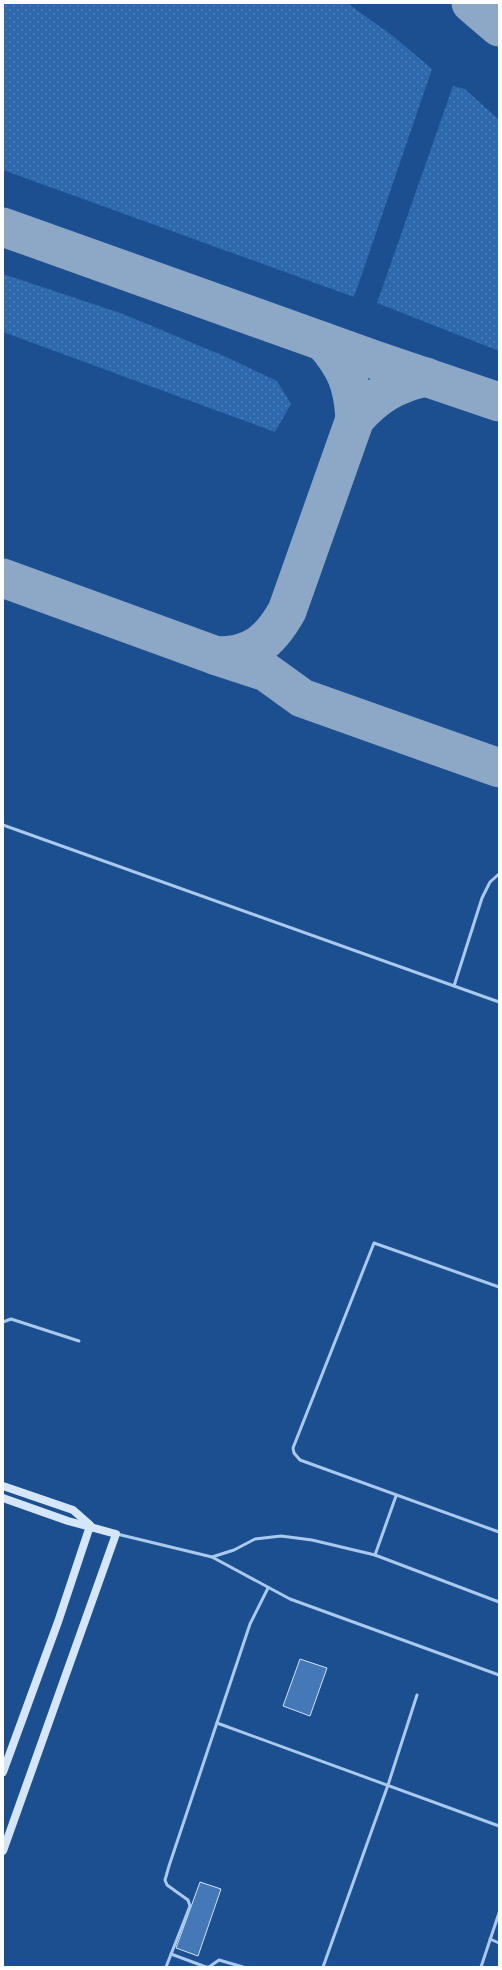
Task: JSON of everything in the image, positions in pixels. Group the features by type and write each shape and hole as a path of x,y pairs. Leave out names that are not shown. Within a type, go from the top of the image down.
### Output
{"main road":[{"path":"3,1486 73,1510 90,1526"},
{"path":"3,1498 68,1521 116,1534 3,1851"},
{"path":"3,1772 58,1622 90,1526"}],"lane":[{"path":"3,825 499,1002"},
{"path":"454,986 482,898 490,882 499,874"},
{"path":"499,1287 374,1243 293,1448 294,1454 300,1460 499,1532"},
{"path":"3,1322 11,1319 79,1341"},
{"path":"375,1555 396,1496"},
{"path":"116,1534 212,1557 290,1599 499,1674"},
{"path":"212,1557 234,1550 255,1539 281,1536 312,1540 375,1555 499,1602"},
{"path":"166,1967 190,1906 188,1900 170,1889 165,1880 250,1624 268,1588"},
{"path":"323,1967 388,1786 417,1695"},
{"path":"217,1723 499,1826"},
{"path":"481,1967 499,1914"},
{"path":"490,1940 499,1943"},
{"path":"171,1954 206,1967 209,1967 219,1960 243,1967"}],"shaded area":[{"path":"3,3 347,3 393,36 432,69 354,297 3,170"},
{"path":"453,86 465,89 499,120 499,351 377,303"},
{"path":"3,274 123,314 224,356 277,381 291,404 275,432 3,332"}],"building":[{"path":"300,1659 327,1668 310,1716 283,1706"},
{"path":"200,1882 221,1889 198,1956 176,1948"}],"taxiway":[{"path":"471,3 499,27"},
{"path":"3,227 375,360 499,402"},
{"path":"324,342 338,360 347,377 352,396 355,419 371,403 395,387 426,377"},
{"path":"217,656 230,655 250,650 267,638 281,622 287,611 355,419"},
{"path":"3,578 217,656 266,672 302,698 499,768"}]}
